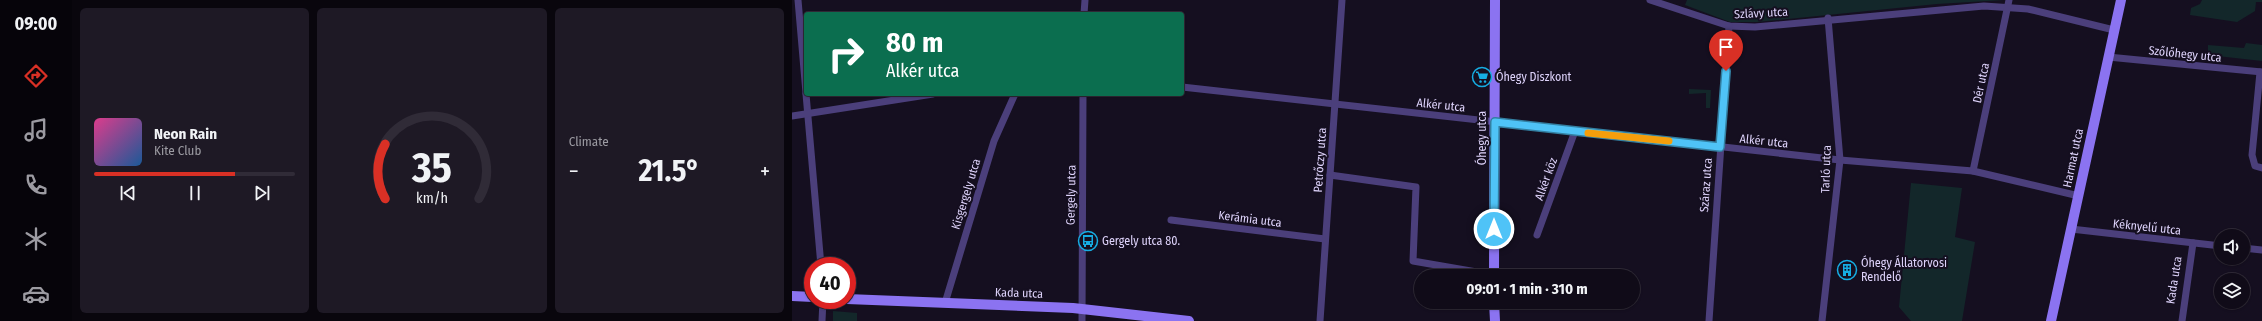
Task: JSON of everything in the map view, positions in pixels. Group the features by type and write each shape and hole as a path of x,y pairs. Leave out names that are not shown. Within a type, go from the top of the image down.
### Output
{"street":[{"path":"798,0 804,70"},
{"path":"1084,12 1085,0"},
{"name":"Petrőczy utca","path":"1320,321 1342,0"},
{"name":"Óhegy utca","path":"1494,269 1495,0"},
{"name":"Szlávy utca","path":"1650,0 1729,26 1755,26 1828,18 2009,3 2114,30"},
{"name":"Harmat utca","path":"2052,321 2121,0"},
{"name":"Dér utca","path":"1973,171 2009,3"},
{"name":"Tarló utca","path":"1822,321 1840,160 1828,18"},
{"name":"Száraz utca","path":"1709,321 1729,26"},
{"name":"Szőlőhegy utca","path":"2108,57 2261,72 2252,155 2255,166 2262,168"},
{"name":"Alkér utca","path":"1184,87 1840,160 1973,171 2078,196"},
{"path":"806,96 819,257"},
{"path":"792,116 920,96"},
{"name":"Kisgergely utca","path":"945,303 994,141 1014,96"},
{"name":"Gergely utca","path":"1082,321 1083,96"},
{"name":"Alkér köz","path":"1537,235 1575,131"},
{"path":"1330,175 1416,187 1413,261 1459,269"},
{"name":"Kerámia utca","path":"1171,220 1325,239"},
{"name":"Kéknyelű utca","path":"2071,229 2214,245"},
{"name":"Kada utca","path":"2182,321 2193,243"},
{"path":"2250,249 2262,250"},
{"path":"792,296 804,297"},
{"name":"Kada utca","path":"856,299 1081,309 1189,321"},
{"path":"822,321 823,309"},
{"path":"1494,309 1494,321"}],"green space":[{"path":"1687,0 2004,0 1937,4 1757,22 1730,22 1685,5"},
{"path":"2202,0 2262,0 2262,2 2256,2 2255,11 2237,22 2190,15 2191,8 2200,4"},
{"path":"2246,43 2262,45 2262,61 2208,55 2208,45 2244,48"},
{"path":"1689,89 1711,90 1710,108 1706,108 1706,93 1689,94"},
{"path":"1911,183 1962,188 1955,237 1975,242 1962,321 1911,321 1899,307"},
{"path":"833,311 857,313 857,321 833,321"}],"slow traffic":[{"path":"1588,133 1669,141"}],"place":[{"name":"Óhegy Diszkont","path":"1482,77"},
{"name":"Gergely utca 80.","path":"1088,241"},
{"name":"Óhegy Állatorvosi Rendelő","path":"1847,270"}],"route":[{"path":"1494,229 1495,122 1720,147 1726,71"}]}
